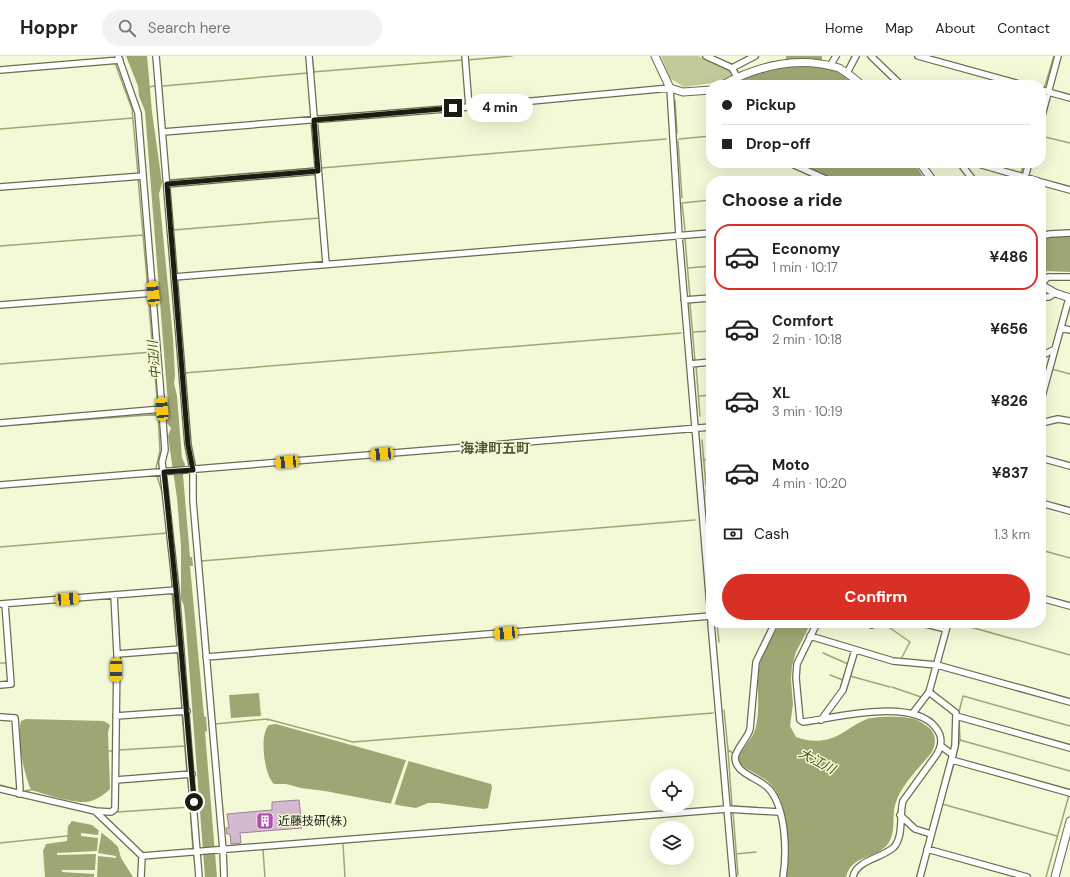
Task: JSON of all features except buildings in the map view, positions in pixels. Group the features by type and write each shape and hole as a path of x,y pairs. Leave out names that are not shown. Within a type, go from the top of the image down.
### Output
{"main road":[{"path":"655,56 670,88 683,92 706,90"},
{"path":"731,80 772,61 800,57 829,63 847,73 856,80"},
{"path":"924,168 930,176"},
{"path":"1046,287 1055,294 1069,298"},
{"path":"1055,877 1070,822"}],"street":[{"path":"156,56 224,877"},
{"path":"308,56 326,264"},
{"path":"465,56 469,107"},
{"path":"706,56 732,68 737,77"},
{"path":"732,68 755,56"},
{"path":"829,63 836,56"},
{"path":"847,73 856,56"},
{"path":"870,56 896,80"},
{"path":"918,56 1005,80"},
{"path":"1046,99 1058,56"},
{"path":"0,70 119,58 138,113 165,450 162,462 187,711 199,877"},
{"path":"162,132 469,107 670,88 679,236 706,557"},
{"path":"1048,92 1070,98"},
{"path":"801,168 819,176"},
{"path":"964,168 970,176"},
{"path":"990,168 1015,176"},
{"path":"167,184 318,171"},
{"path":"0,187 143,176"},
{"path":"1046,183 1070,190"},
{"path":"174,277 706,233"},
{"path":"1046,235 1070,233"},
{"path":"1046,279 1048,277 1070,277"},
{"path":"0,305 153,293"},
{"path":"1046,297 1055,294"},
{"path":"684,300 706,298"},
{"path":"1046,375 1069,298"},
{"path":"1061,328 1070,330"},
{"path":"1046,354 1055,349"},
{"path":"690,364 706,362"},
{"path":"0,423 162,409"},
{"path":"1046,422 1058,419 1070,421"},
{"path":"0,486 706,427"},
{"path":"1046,459 1070,466"},
{"path":"1046,504 1070,511"},
{"path":"0,685 11,684 2,604 176,590"},
{"path":"0,789 95,811 111,812 115,809 117,654 114,595"},
{"path":"1046,599 1070,606"},
{"path":"206,658 706,616"},
{"path":"711,628 734,877"},
{"path":"773,628 756,662 748,737 736,753 735,757 737,766 766,785 771,791 783,822 785,844 783,877"},
{"path":"814,628 797,664 796,678 799,717 803,722 867,713 913,713 922,716 933,724 939,734 941,746 952,757 1070,793"},
{"path":"913,713 929,692 946,629 942,628"},
{"path":"810,636 893,661 937,665 1070,702"},
{"path":"117,654 181,649"},
{"path":"821,720 843,690 855,650"},
{"path":"920,877 956,739 956,713 929,692"},
{"path":"116,716 187,711"},
{"path":"956,716 1070,748"},
{"path":"0,717 15,718 20,789 18,794"},
{"path":"852,877 857,868 883,856 896,845 900,834 901,809 907,794 941,746"},
{"path":"116,780 192,774"},
{"path":"95,811 142,856 727,809 779,812"},
{"path":"900,815 915,829 931,834"},
{"path":"927,849 1027,877"},
{"path":"141,877 142,856"}],"shaded area":[{"path":"661,56 698,56 730,72 731,76 720,80 706,80 706,84 684,87 670,78"}],"water":[{"path":"126,56 147,56 152,112 162,183 159,194 173,338 174,383 177,396 182,458 185,464 183,475 190,557 192,557 193,566 190,566 204,716 206,717 207,731 205,732 217,877 205,877 186,627 184,606 181,599 181,547 177,498 168,436 171,428 166,422 166,406 168,404 145,111 139,96 138,86"},
{"path":"786,56 822,56 822,67 841,73 849,80 741,80 786,64"},
{"path":"810,168 917,168 923,176 827,176"},
{"path":"1070,237 1070,272 1046,272 1046,238"},
{"name":"大江川","path":"777,628 808,628 796,652 792,666 791,680 793,704 790,726 796,737 812,741 821,741 839,735 867,719 877,717 905,717 917,720 928,727 933,733 935,742 932,752 907,782 896,802 893,829 891,839 888,844 883,849 858,861 849,870 846,877 786,877 787,830 779,796 770,783 738,762 739,757 753,734 757,723 758,676 760,662"},
{"path":"259,693 261,716 231,718 229,695"},
{"path":"26,719 104,721 110,725 108,732 110,789 99,797 86,802 66,800 31,790 23,765 19,737 21,721"},
{"path":"276,724 491,784 492,787 488,808 484,809 428,803 416,808 301,788 286,784 274,784 265,764 264,737 269,725"},
{"path":"72,821 92,825 112,841 118,847 121,858 133,877 45,877 43,851 46,844 67,841 68,826"}],"pier":[{"path":"406,760 409,760 394,806 390,806"},
{"path":"99,829 102,830 98,853 116,856 116,858 98,856 97,877 94,877 94,874 62,872 62,870 95,870 96,854 57,855 57,853 97,851 98,838 81,836 81,833 98,835"}],"waterway":[{"path":"312,56 314,72"},
{"path":"467,60 512,56"},
{"path":"847,67 852,56"},
{"path":"1046,82 1054,56"},
{"path":"312,72 462,60"},
{"path":"713,62 730,71"},
{"path":"115,63 132,109 138,174"},
{"path":"163,86 308,73"},
{"path":"148,87 155,86"},
{"path":"675,100 677,133"},
{"path":"0,129 133,118"},
{"path":"679,139 706,136"},
{"path":"1046,137 1070,143"},
{"path":"321,168 666,139"},
{"path":"678,141 682,198"},
{"path":"168,180 316,168"},
{"path":"1021,173 1022,168"},
{"path":"173,230 319,218 315,174"},
{"path":"138,178 148,291"},
{"path":"685,230 682,203 706,201"},
{"path":"1046,232 1070,230"},
{"path":"0,246 143,235"},
{"path":"685,239 690,297"},
{"path":"688,268 706,266"},
{"name":"中江川","path":"148,296 158,408"},
{"path":"690,303 695,361"},
{"path":"693,332 706,331"},
{"path":"184,373 681,333"},
{"name":"中江川","path":"0,364 153,352"},
{"path":"696,365 700,416"},
{"path":"1052,369 1070,374"},
{"path":"699,396 706,395"},
{"path":"156,468 160,451 158,414"},
{"path":"0,426 161,414"},
{"path":"702,440 706,486"},
{"path":"1047,462 1070,469"},
{"path":"157,476 163,495"},
{"path":"201,561 695,520"},
{"path":"0,547 168,533"},
{"path":"1046,551 1070,558"},
{"path":"171,567 172,588"},
{"path":"172,592 177,647"},
{"path":"718,628 719,642"},
{"path":"890,628 910,642 901,659 935,662"},
{"path":"940,663 950,628"},
{"path":"974,628 1070,655"},
{"path":"177,650 182,710"},
{"path":"823,653 848,664"},
{"path":"0,663 8,663"},
{"path":"934,693 933,689 938,670"},
{"path":"844,677 845,672"},
{"path":"830,675 843,680"},
{"path":"850,676 890,687"},
{"path":"892,687 921,697 924,695"},
{"path":"959,712 963,696 1070,726"},
{"path":"724,710 728,750 733,753"},
{"path":"182,713 187,773"},
{"path":"267,719 353,742 713,713"},
{"path":"215,724 268,720"},
{"path":"955,759 960,740 959,720"},
{"path":"960,740 1070,771"},
{"path":"119,750 185,746"},
{"path":"728,750 732,806"},
{"path":"108,751 114,751"},
{"path":"954,764 942,804 1057,836"},
{"path":"188,776 193,850"},
{"path":"0,785 17,790"},
{"path":"22,791 31,790"},
{"path":"1046,877 1069,795"},
{"path":"733,806 763,808"},
{"path":"118,812 190,807"},
{"path":"733,812 738,875"},
{"path":"0,843 67,836"},
{"path":"343,844 345,877"},
{"path":"263,850 265,877"},
{"path":"736,854 756,852"},
{"path":"194,856 195,865"},
{"path":"917,877 919,867"}],"place":[{"name":"近藤技研(株)","path":"265,821"}],"district":[{"name":"海津町五町","path":"495,448"}],"route":[{"path":"194,802 187,711 164,472 193,470 188,445 167,184 318,171 314,120 453,108"}]}
